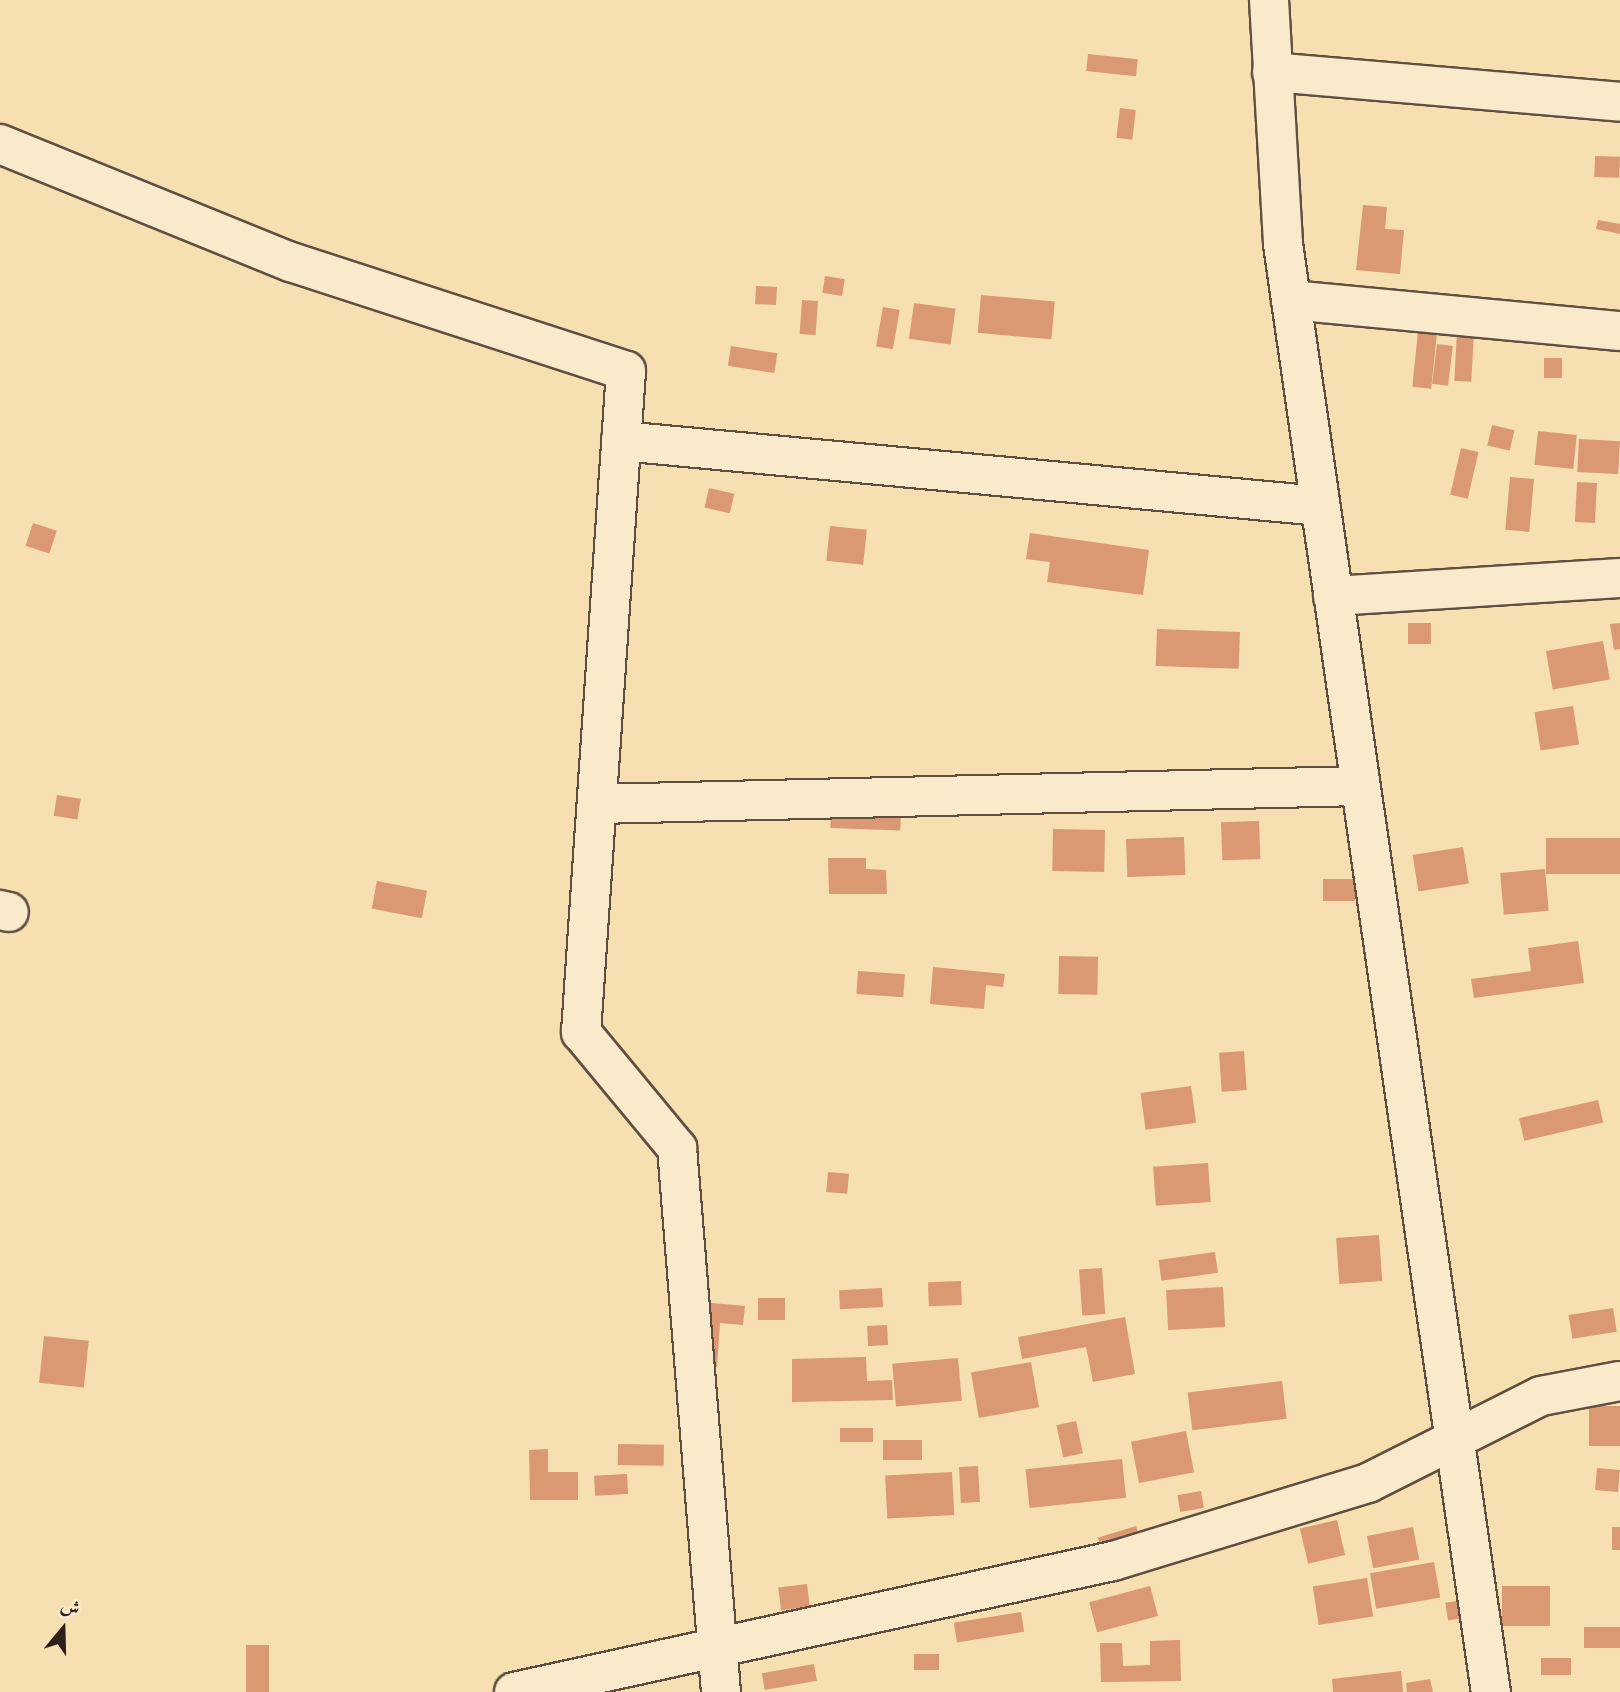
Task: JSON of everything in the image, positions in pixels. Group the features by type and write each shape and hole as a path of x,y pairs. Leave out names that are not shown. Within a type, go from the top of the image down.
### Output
{"street":[{"path":"1269,0 1290,300 1452,1441 1491,1692"},
{"path":"1272,72 1620,102"},
{"path":"0,144 290,262 626,371 581,1032 677,1148 715,1649 721,1692"},
{"path":"1290,300 1620,331"},
{"path":"621,441 1320,506"},
{"path":"1333,596 1620,578"},
{"path":"597,804 1360,786"},
{"path":"514,1692 1113,1561 1368,1483 1541,1396 1620,1381"}],"building":[{"path":"1088,54 1138,59 1136,76 1086,71"},
{"path":"1120,108 1136,110 1132,140 1116,138"},
{"path":"1595,156 1620,157 1619,178 1594,177"},
{"path":"1363,205 1387,207 1385,229 1404,230 1400,274 1356,270"},
{"path":"1598,220 1620,224 1620,234 1596,229"},
{"path":"825,276 845,279 842,296 822,293"},
{"path":"756,286 777,287 776,305 755,304"},
{"path":"981,295 1055,301 1051,339 978,333"},
{"path":"802,300 818,301 816,335 800,334"},
{"path":"914,303 956,309 951,344 909,339"},
{"path":"883,307 900,310 893,349 876,346"},
{"path":"1457,330 1474,331 1471,382 1454,381"},
{"path":"1418,332 1437,334 1431,389 1412,387"},
{"path":"1437,344 1453,346 1448,386 1432,384"},
{"path":"731,346 777,353 774,373 728,366"},
{"path":"1544,358 1562,358 1562,378 1544,378"},
{"path":"1492,425 1514,430 1510,451 1487,445"},
{"path":"1538,431 1577,435 1573,469 1534,465"},
{"path":"1579,439 1620,441 1618,474 1577,472"},
{"path":"1461,448 1479,452 1468,499 1450,495"},
{"path":"1510,477 1534,479 1529,532 1505,530"},
{"path":"1577,482 1597,483 1595,523 1575,522"},
{"path":"709,488 734,494 730,513 705,507"},
{"path":"33,523 57,531 49,554 26,546"},
{"path":"830,526 867,530 863,565 826,561"},
{"path":"1030,533 1149,550 1143,595 1047,582 1050,562 1026,559"},
{"path":"1408,623 1431,623 1431,644 1408,644"},
{"path":"1620,623 1620,649 1614,650 1610,624"},
{"path":"1157,629 1240,632 1239,669 1156,666"},
{"path":"1603,641 1610,679 1553,689 1546,651"},
{"path":"1573,706 1579,745 1541,751 1534,712"},
{"path":"57,795 81,799 77,819 54,816"},
{"path":"831,808 901,810 900,830 830,828"},
{"path":"1259,821 1260,859 1222,860 1221,822"},
{"path":"1053,829 1105,830 1104,872 1052,871"},
{"path":"1184,837 1185,875 1127,877 1126,839"},
{"path":"1546,838 1620,838 1620,874 1546,874"},
{"path":"1463,847 1469,884 1418,892 1413,855"},
{"path":"828,858 866,858 866,869 886,870 887,894 829,894"},
{"path":"1545,869 1549,911 1504,915 1500,873"},
{"path":"1323,879 1355,879 1355,901 1323,901"},
{"path":"377,881 427,891 422,918 372,908"},
{"path":"1578,941 1584,983 1474,998 1471,979 1531,971 1528,948"},
{"path":"1059,956 1098,957 1097,995 1058,994"},
{"path":"933,967 1005,974 1003,987 986,985 984,1009 930,1004"},
{"path":"858,971 905,974 903,997 856,994"},
{"path":"1244,1051 1247,1090 1222,1092 1219,1053"},
{"path":"1191,1086 1196,1123 1146,1130 1140,1093"},
{"path":"1598,1100 1603,1122 1524,1141 1519,1118"},
{"path":"1208,1163 1211,1202 1156,1206 1153,1167"},
{"path":"828,1172 849,1174 847,1194 826,1192"},
{"path":"1379,1235 1382,1281 1339,1284 1336,1238"},
{"path":"1215,1252 1218,1273 1161,1281 1159,1260"},
{"path":"1102,1268 1105,1314 1082,1315 1079,1270"},
{"path":"961,1281 962,1305 929,1306 928,1282"},
{"path":"1223,1287 1225,1327 1168,1330 1166,1290"},
{"path":"882,1288 883,1307 840,1309 839,1290"},
{"path":"758,1298 785,1298 785,1320 758,1320"},
{"path":"701,1302 745,1306 743,1325 720,1323 717,1367 695,1364"},
{"path":"1613,1308 1617,1332 1572,1339 1569,1315"},
{"path":"1125,1317 1135,1374 1093,1382 1086,1347 1022,1359 1018,1337"},
{"path":"887,1325 888,1345 868,1346 867,1326"},
{"path":"44,1336 89,1341 84,1387 39,1383"},
{"path":"866,1357 867,1381 892,1380 893,1400 792,1402 792,1359"},
{"path":"958,1358 962,1401 896,1407 892,1364"},
{"path":"1031,1362 1039,1407 979,1418 971,1373"},
{"path":"1282,1381 1287,1419 1192,1430 1188,1393"},
{"path":"1589,1406 1620,1406 1620,1446 1589,1446"},
{"path":"1076,1421 1083,1453 1063,1457 1056,1425"},
{"path":"840,1428 873,1428 873,1442 840,1442"},
{"path":"1186,1431 1194,1472 1139,1483 1131,1442"},
{"path":"883,1440 922,1440 922,1460 883,1460"},
{"path":"618,1444 664,1445 664,1466 618,1465"},
{"path":"548,1449 548,1472 578,1472 578,1500 530,1500 529,1450"},
{"path":"1122,1459 1126,1498 1030,1508 1026,1469"},
{"path":"978,1466 980,1502 961,1503 959,1467"},
{"path":"1597,1468 1620,1470 1618,1492 1595,1490"},
{"path":"952,1472 954,1515 887,1518 885,1476"},
{"path":"627,1474 628,1494 595,1496 594,1476"},
{"path":"1201,1491 1204,1508 1180,1512 1177,1495"},
{"path":"1337,1520 1345,1555 1308,1564 1300,1529"},
{"path":"1136,1526 1141,1542 1103,1554 1098,1538"},
{"path":"1413,1527 1419,1559 1373,1568 1367,1536"},
{"path":"1612,1527 1620,1527 1620,1550 1612,1550"},
{"path":"1434,1562 1440,1597 1376,1609 1370,1573"},
{"path":"1367,1578 1373,1617 1319,1625 1313,1587"},
{"path":"807,1584 810,1607 781,1610 778,1588"},
{"path":"1150,1586 1158,1616 1097,1632 1089,1602"},
{"path":"1502,1586 1550,1586 1550,1626 1502,1626"},
{"path":"1469,1599 1472,1617 1448,1621 1445,1603"},
{"path":"1021,1612 1024,1632 957,1642 954,1623"},
{"path":"1584,1627 1620,1627 1620,1648 1584,1648"},
{"path":"1180,1640 1181,1681 1101,1682 1100,1643 1122,1643 1123,1666 1150,1665 1150,1641"},
{"path":"246,1645 269,1645 269,1692 246,1692"},
{"path":"914,1654 939,1654 939,1670 914,1670"},
{"path":"1541,1658 1571,1658 1571,1675 1541,1675"},
{"path":"814,1664 817,1681 765,1690 762,1673"},
{"path":"1401,1671 1403,1692 1333,1692 1332,1679"},
{"path":"1430,1679 1433,1692 1407,1692 1406,1683"}]}
